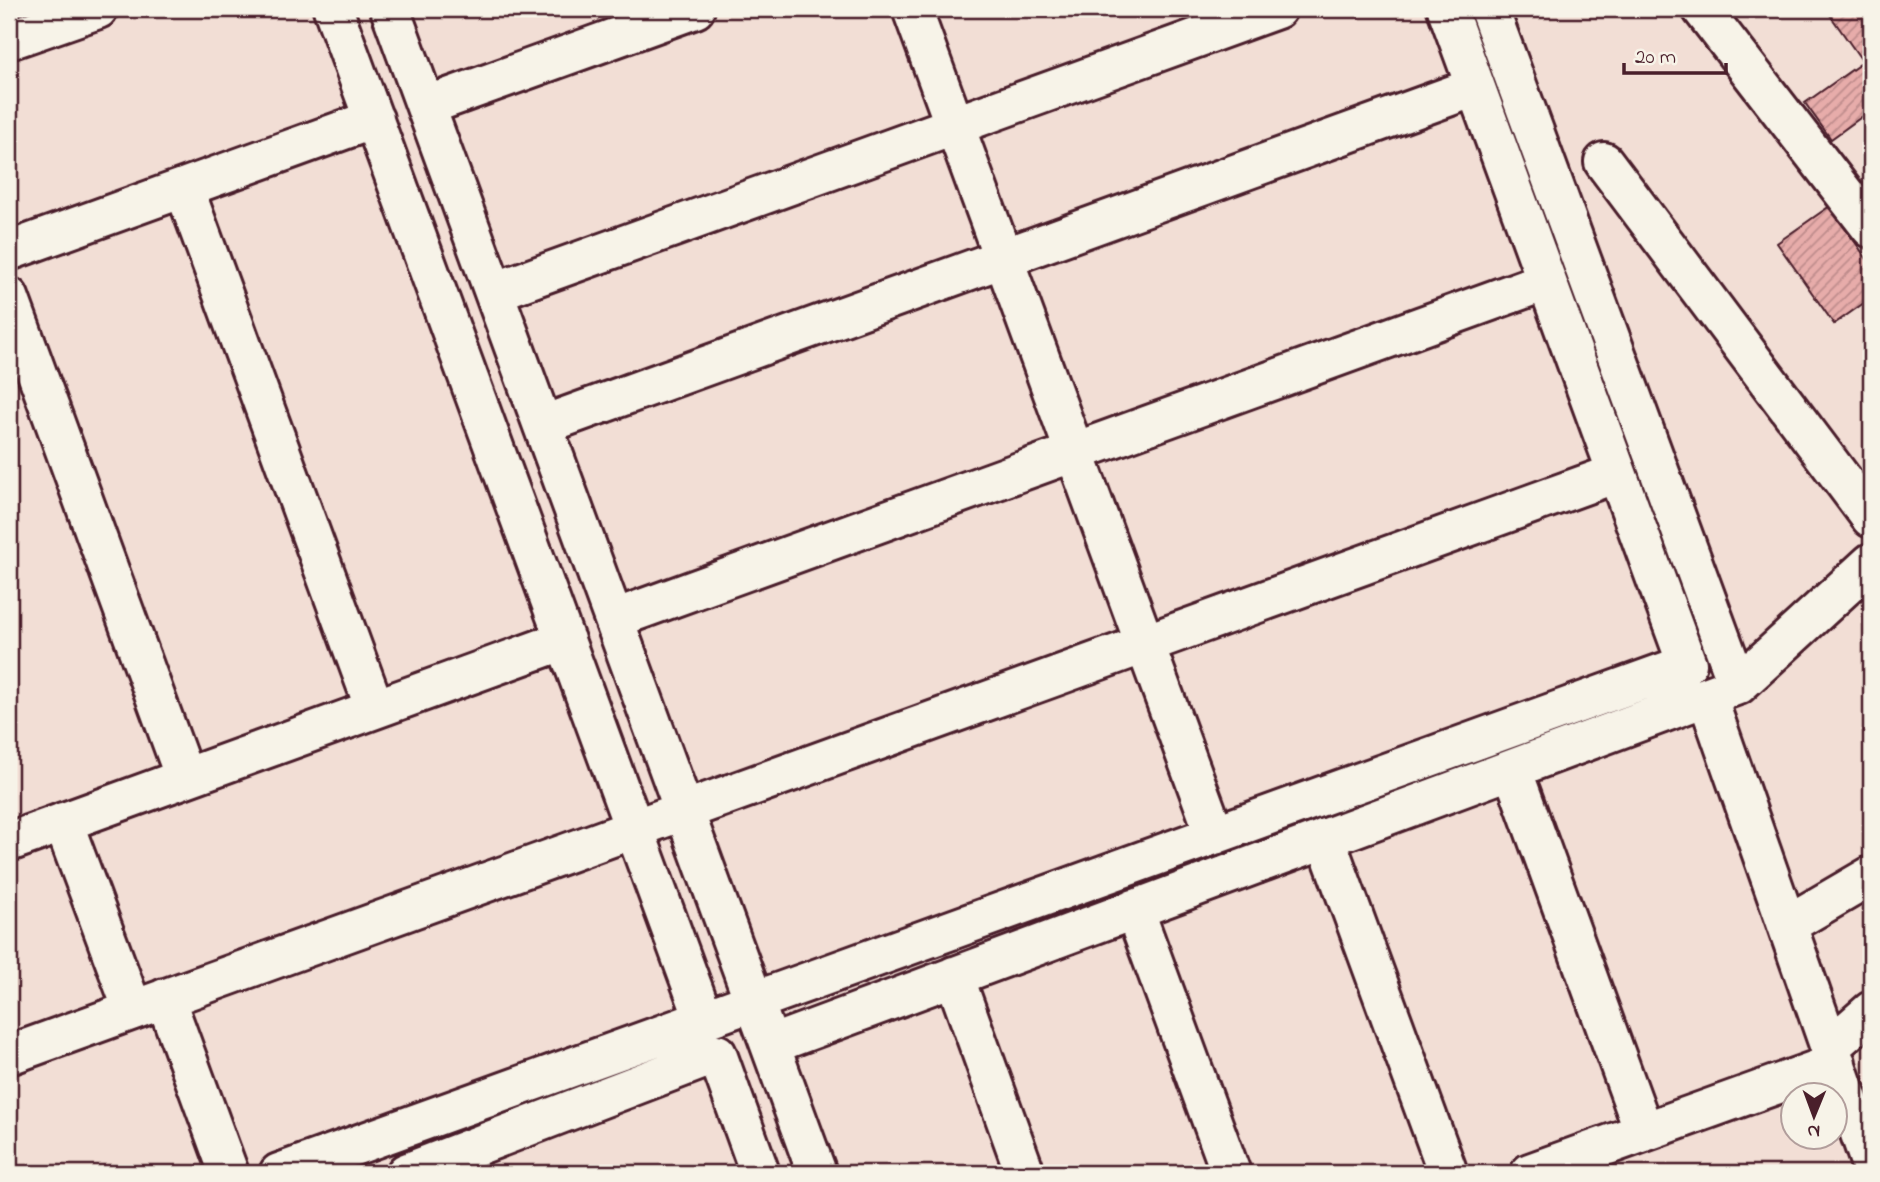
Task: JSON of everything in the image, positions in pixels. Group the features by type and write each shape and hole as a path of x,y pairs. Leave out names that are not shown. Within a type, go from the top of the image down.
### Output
{"street":[{"path":"9,40 98,9"},
{"path":"333,9 704,1019"},
{"path":"390,9 817,1173"},
{"path":"426,106 695,9"},
{"path":"912,9 1214,835"},
{"path":"494,292 1277,9"},
{"path":"279,1173 1687,664 1447,9"},
{"path":"1489,9 1722,691 1787,925 1871,1165"},
{"path":"1702,9 1871,228"},
{"path":"543,425 1475,87"},
{"path":"9,251 374,119"},
{"path":"1604,162 1871,518"},
{"path":"184,188 375,709"},
{"path":"614,619 1546,281"},
{"path":"9,297 185,778"},
{"path":"9,1055 1617,473"},
{"path":"770,1045 1722,691 1871,563"},
{"path":"9,842 565,640"},
{"path":"1512,769 1644,1132"},
{"path":"63,822 229,1173"},
{"path":"1325,838 1448,1173"},
{"path":"1787,925 1871,876"},
{"path":"1134,909 1231,1173"},
{"path":"954,976 1025,1173"},
{"path":"1530,1173 1644,1132 1833,1055 1871,1011"},
{"path":"406,1173 717,1054 760,1173"}],"building":[{"path":"1839,9 1871,9 1871,57 1863,62 1830,15"},
{"path":"1863,62 1871,73 1871,110 1831,139 1805,103"},
{"path":"1871,177 1871,196 1862,184"},
{"path":"1830,206 1871,265 1871,298 1834,324 1777,243"}]}
